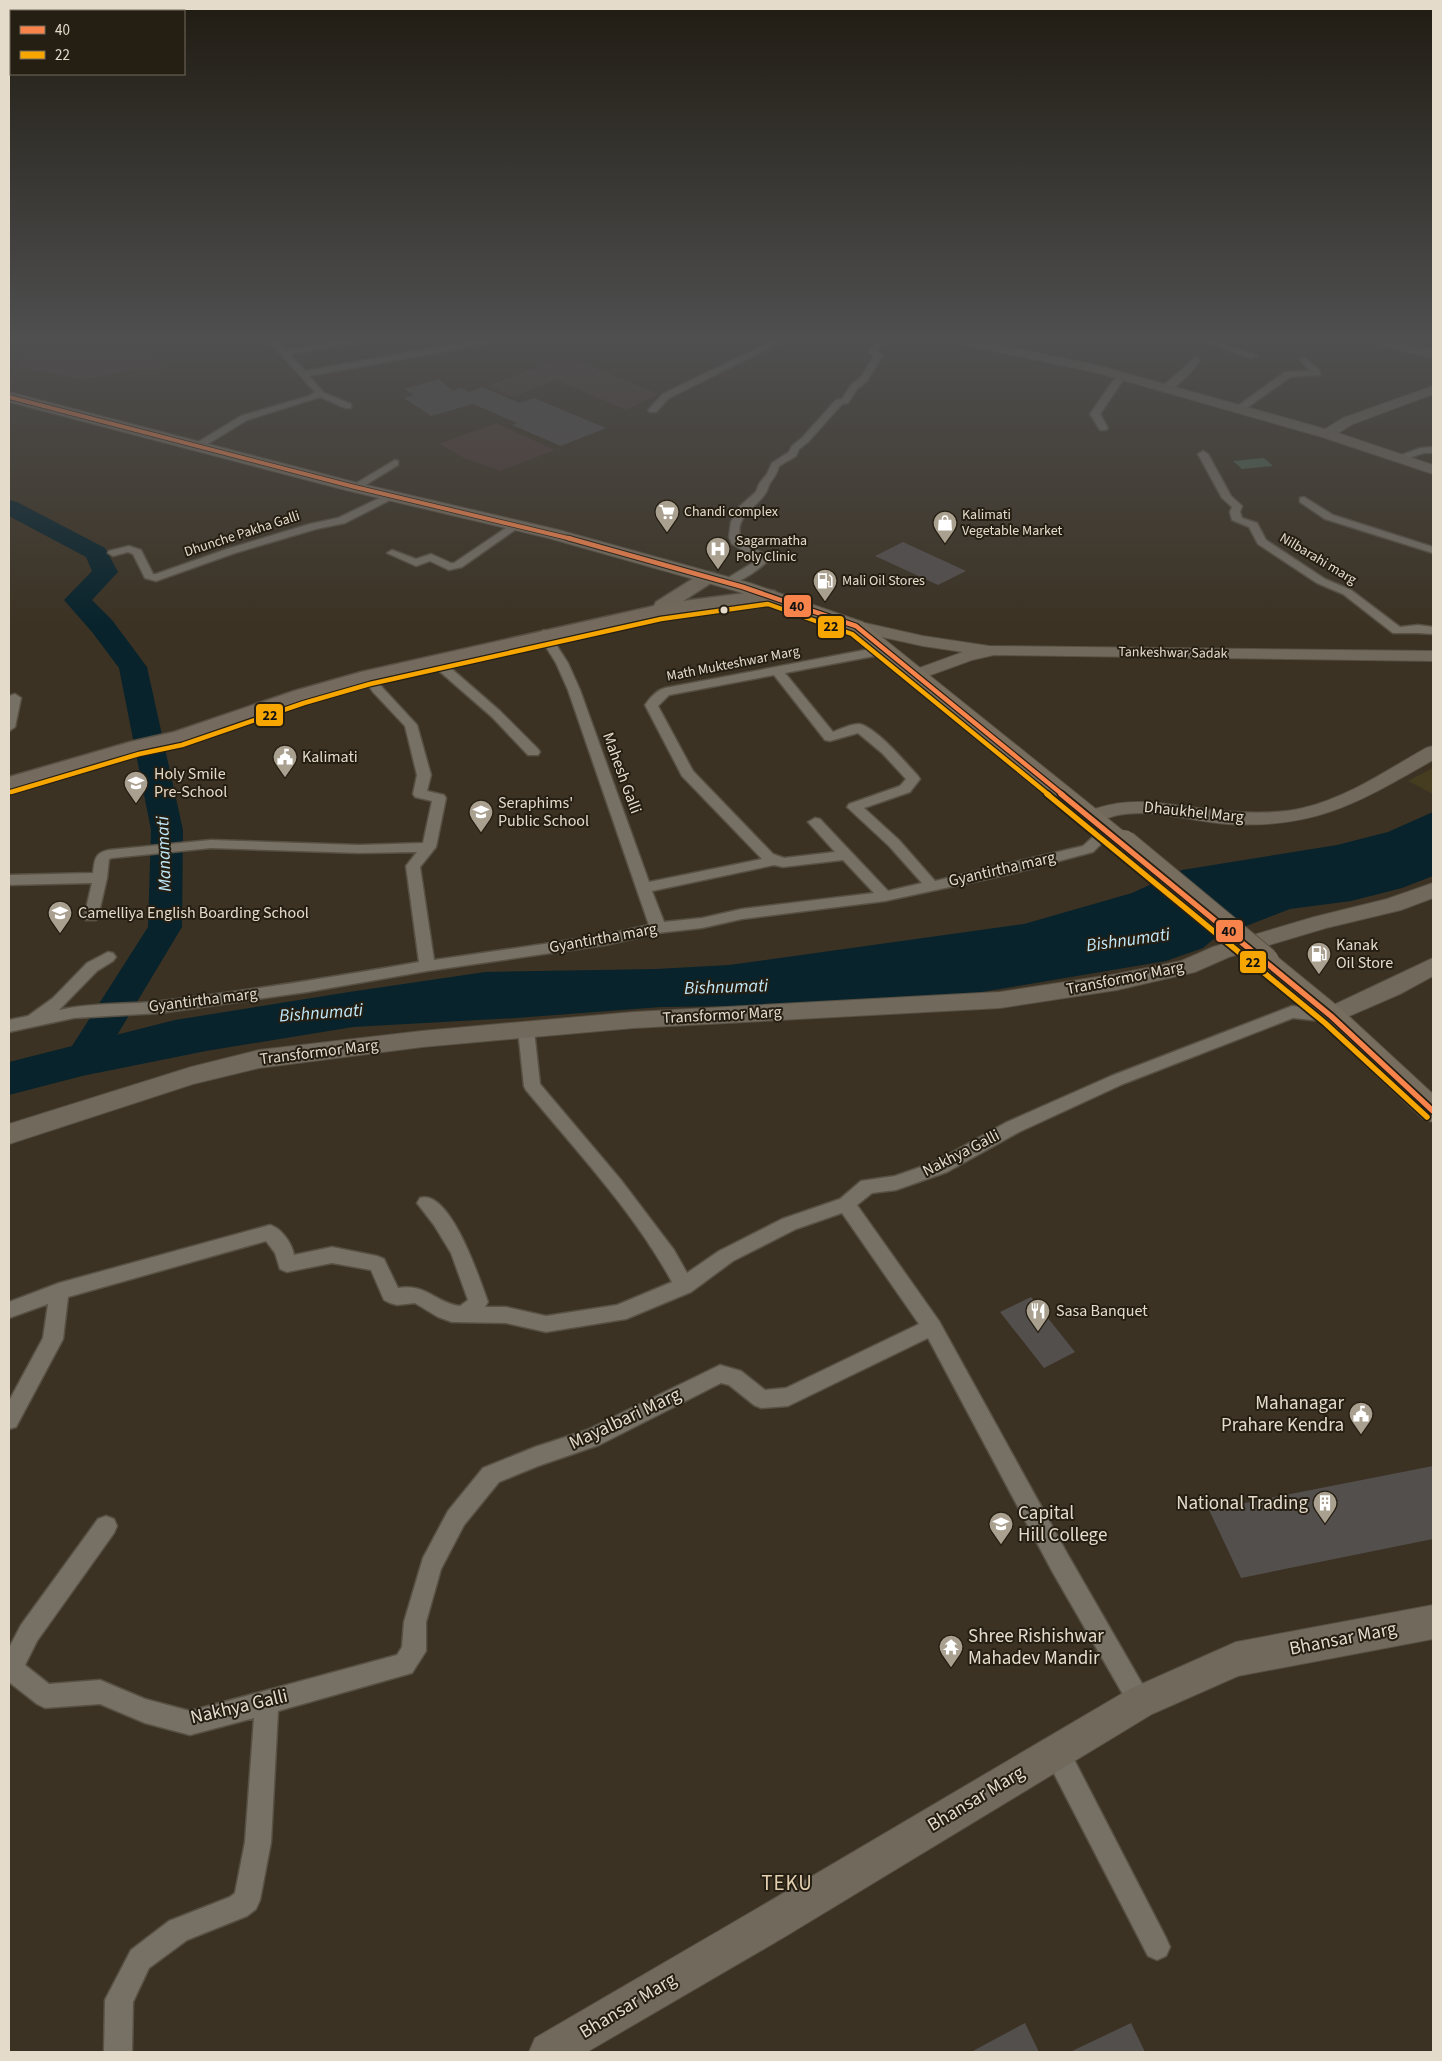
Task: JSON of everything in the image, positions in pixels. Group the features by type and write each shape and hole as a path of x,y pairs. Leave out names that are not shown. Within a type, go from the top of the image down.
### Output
{"highway":[{"path":"152,434 390,496 553,534 769,595 856,626 1124,843 1266,961 1331,1016 1433,1111"}],"main road":[{"path":"1328,434 1433,470"},
{"path":"659,610 708,577"},
{"path":"9,784 137,746 179,737 301,695 368,676 544,634 659,610 769,595"},
{"path":"856,626 923,641 994,650"},
{"name":"Tankeshwar Sadak","path":"917,675 967,656 994,650 1218,653 1325,657 1433,656"},
{"name":"Dhaukhel Marg","path":"1092,817 1110,810 1135,806 1166,808 1207,816 1238,818 1285,817 1308,814 1352,796 1433,752"},
{"name":"Transformor Marg","path":"9,1134 191,1076 259,1059 422,1039 634,1020 1000,1000 1117,982 1187,967 1221,952 1322,922 1393,905 1433,890"},
{"path":"1331,1016 1392,988 1433,966"},
{"name":"Bhansar Marg","path":"549,2052 772,1922 1140,1702 1236,1659 1433,1622"}],"street":[{"path":"198,446 217,434"},
{"path":"727,583 762,562 765,558 736,542 734,536 736,522 744,508 761,493 764,484 772,475 775,465 793,454 795,448 810,434"},
{"path":"1399,458 1423,450 1433,450"},
{"name":"Nilbarahi marg","path":"1203,454 1227,498 1237,506 1235,512 1237,520 1253,525 1262,542 1321,581 1347,592 1397,631 1418,628 1433,631"},
{"path":"354,487 395,463"},
{"name":"Dhunche Pakha Galli","path":"113,553 129,549 137,552 149,576 156,578 231,551 314,526 341,521 390,496"},
{"path":"1304,500 1329,517 1433,550"},
{"path":"392,554 416,563 431,558 449,567 458,565 515,525"},
{"name":"Mahesh Galli","path":"544,634 562,663 574,690 658,928"},
{"name":"Math Mukteshwar Marg","path":"776,860 768,857 687,773 652,705 666,692 711,685 776,670 886,650"},
{"path":"434,660 496,714 533,752"},
{"path":"776,670 830,737 858,728 863,730 887,750 913,779 905,789 854,807 894,843 931,885"},
{"path":"368,676 377,689 411,725 424,775 420,794 438,798 429,847 413,866 427,966"},
{"path":"9,700 15,698 9,728"},
{"name":"Gyantirtha marg","path":"9,1026 74,1012 160,1007 307,987 427,966 605,940 658,928 702,923 742,914 885,896 1010,869 1088,849 1103,835 1092,817"},
{"path":"815,822 844,855 885,896"},
{"path":"91,917 100,878 102,858 105,856 158,848 211,844 359,849 429,847"},
{"path":"644,888 776,860 784,863 844,855"},
{"path":"9,880 100,878"},
{"path":"28,1022 59,1002 92,967 108,957"},
{"name":"Nakhya Galli","path":"59,1291 270,1232 284,1250 287,1264 332,1255 377,1264 392,1294 397,1297 407,1294 418,1295 446,1312 464,1315 506,1314 546,1324 619,1313 684,1286 726,1256 789,1224 846,1204 867,1186 896,1183 941,1167 1012,1127 1117,1080 1219,1042 1292,1012 1331,1016"},
{"path":"526,1030 532,1086 615,1185 667,1255 684,1286"},
{"path":"426,1203 441,1220 460,1251 478,1302 464,1315"},
{"path":"846,1204 932,1327 1054,1551 1140,1702"},
{"path":"9,1310 59,1291 53,1339 9,1420"},
{"name":"Mayalbari Marg","path":"414,1651 415,1622 430,1566 456,1518 491,1475 535,1457 592,1438 720,1374 734,1377 761,1399 788,1397 932,1327"},
{"path":"10,1667 29,1633 106,1526"},
{"name":"Nakhya Galli","path":"10,1667 45,1696 100,1692 145,1711 190,1722 404,1665 414,1651"},
{"path":"118,2052 118,2000 140,1959 178,1930 238,1907 247,1900 258,1842 267,1701"},
{"path":"1056,1751 1157,1947"}],"shaded area":[{"path":"466,434 520,434 555,450 501,471 466,459 439,444"}],"green space":[{"path":"1264,458 1273,466 1242,469 1233,461"}],"sand":[{"path":"1433,768 1433,794 1408,781"}],"water":[{"name":"Bishnumati","path":"1433,812 1433,876 1402,888 1351,901 1290,909 1215,938 1203,948 1166,961 970,994 811,1005 661,1007 516,1018 353,1027 206,1051 82,1076 9,1095 9,1062 175,1020 485,972 656,969 729,965 1024,924 1132,893 1182,870 1337,845 1388,832"}],"building":[{"path":"533,434 591,434 561,446"},
{"path":"903,542 966,571 938,585 875,556"},
{"name":"Sasa Banquet","path":"1031,1297 1075,1352 1044,1368 1000,1312"},
{"name":"National Trading","path":"1433,1466 1433,1539 1241,1578 1209,1510"},
{"path":"1025,2023 1039,2052 971,2052"},
{"path":"1131,2023 1145,2052 1070,2052"}],"waterway":[{"name":"Manamati","path":"9,507 96,553 105,572 77,600 102,626 133,667 167,830 165,927 84,1057"}],"transit line":[{"name":"40","path":"152,434 355,487 553,534 743,587 856,626 1266,961 1331,1016 1433,1111"},
{"name":"22","path":"11,792 139,754 182,745 304,703 370,684 661,619 768,604 852,634 1260,968 1325,1023 1427,1117"}],"place":[{"name":"Chandi complex","path":"667,533"},
{"name":"Kalimati Vegetable Market","path":"945,544"},
{"name":"Sagarmatha Poly Clinic","path":"718,570"},
{"name":"Mali Oil Stores","path":"825,602"},
{"name":"Kalimati","path":"285,778"},
{"name":"Holy Smile Pre-School","path":"136,804"},
{"name":"Seraphims' Public School","path":"481,833"},
{"name":"Camelliya English Boarding School","path":"60,934"},
{"name":"Kanak Oil Store","path":"1319,975"},
{"name":"Sasa Banquet","path":"1038,1332"},
{"name":"Mahanagar Prahare Kendra","path":"1361,1435"},
{"name":"National Trading","path":"1325,1524"},
{"name":"Capital Hill College","path":"1001,1545"},
{"name":"Shree Rishishwar Mahadev Mandir","path":"951,1668"}],"district":[{"name":"TEKU","path":"787,1883"}]}
